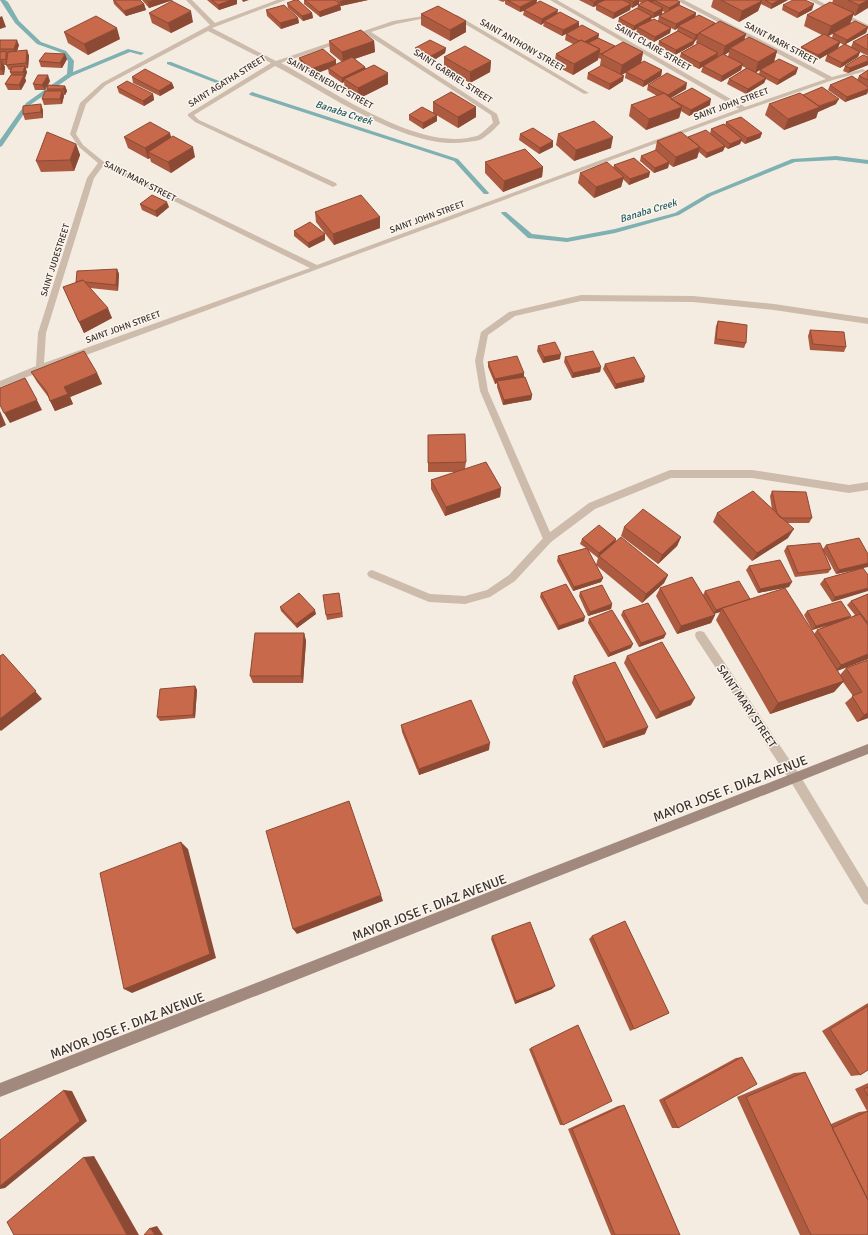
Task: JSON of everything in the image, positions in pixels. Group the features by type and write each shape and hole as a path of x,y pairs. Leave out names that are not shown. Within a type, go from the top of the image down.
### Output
{"main road":[{"name":"MAYOR JOSE F. DIAZ AVENUE","path":"0,1090 868,749"}],"street":[{"path":"189,0 214,25"},
{"name":"SAINT MARY STREET","path":"283,0 207,28 104,84 83,103 73,134 81,146 102,163 317,268"},
{"name":"SAINT CLAIRE STREET","path":"553,0 744,109"},
{"name":"SAINT MARK STREET","path":"679,0 832,80"},
{"path":"812,0 868,27"},
{"name":"SAINT ANTHONY STREET","path":"449,13 586,93"},
{"name":"SAINT AGATHA STREET","path":"333,184 197,121 190,114 275,63 395,22 441,14"},
{"name":"SAINT BENEDICT STREET","path":"207,28 387,124 422,137 449,142"},
{"name":"SAINT GABRIEL STREET","path":"367,32 494,114 497,123 492,131 480,138 466,142 449,142"},
{"name":"SAINT JOHN STREET","path":"0,384 744,109 863,71"},
{"name":"SAINT JUDESTREET","path":"40,368 42,333 91,178 102,163"},
{"path":"548,539 484,391 479,361 484,334 512,314 581,298 693,299 774,307 868,321"},
{"path":"372,574 429,598 465,600 490,593 512,578 548,539 592,506 670,474 752,474 849,489 868,486"},
{"name":"SAINT MARY STREET","path":"700,635 795,778 868,899"}],"building":[{"path":"114,0 140,0 144,4 124,11"},
{"path":"212,0 231,0 218,5"},
{"path":"298,0 312,13 302,16 287,3"},
{"path":"305,0 335,0 340,4 319,12"},
{"path":"507,0 534,0 520,7"},
{"path":"605,0 623,0 631,4 614,13 596,4"},
{"path":"647,0 663,8 654,13 638,5"},
{"path":"654,0 676,0 680,2 669,8"},
{"path":"721,0 760,0 762,1 742,11"},
{"path":"765,0 779,0 772,4"},
{"path":"793,0 805,0 814,4 799,13 783,5"},
{"path":"848,0 868,0 859,5"},
{"path":"172,1 191,11 168,23 149,13"},
{"path":"540,1 558,10 542,19 524,10"},
{"path":"830,2 854,13 831,26 807,15"},
{"path":"284,5 298,18 280,23 266,10"},
{"path":"679,5 696,13 676,24 659,16"},
{"path":"438,6 466,21 450,30 421,14"},
{"path":"637,8 652,16 634,26 619,18"},
{"path":"560,12 579,22 563,30 544,21"},
{"path":"699,15 715,23 696,35 678,26"},
{"path":"96,16 117,28 84,44 64,32"},
{"path":"654,19 671,28 655,37 637,27"},
{"path":"720,21 746,34 725,46 699,33"},
{"path":"855,21 868,27 847,40 833,33"},
{"path":"582,25 599,34 584,42 566,34"},
{"path":"361,30 374,41 342,52 329,41"},
{"path":"678,31 695,40 676,50 659,41"},
{"path":"824,34 840,42 818,55 801,47"},
{"path":"868,34 868,50 853,42"},
{"path":"749,37 777,51 758,62 730,48"},
{"path":"598,38 615,46 602,54 599,53 600,49 588,43"},
{"path":"0,40 17,40 14,49 0,49"},
{"path":"430,40 446,48 431,56 415,48"},
{"path":"581,40 600,49 574,64 556,54"},
{"path":"623,42 643,52 622,65 601,54"},
{"path":"699,43 718,53 700,63 681,53"},
{"path":"845,44 860,52 842,63 827,55"},
{"path":"465,46 491,61 470,72 444,57"},
{"path":"323,49 336,60 311,69 299,58"},
{"path":"27,50 26,63 6,65 8,52"},
{"path":"6,51 6,59 0,60 0,52"},
{"path":"45,53 65,54 60,63 39,61"},
{"path":"723,54 743,64 722,76 703,66"},
{"path":"863,55 868,57 868,61 850,68 845,66"},
{"path":"352,57 365,67 342,78 328,68"},
{"path":"779,59 798,68 779,80 760,70"},
{"path":"644,61 662,70 644,81 626,72"},
{"path":"0,62 2,62 0,70"},
{"path":"374,65 388,73 358,88 344,79"},
{"path":"602,65 624,76 610,84 588,73"},
{"path":"25,66 23,72 10,72 12,67"},
{"path":"747,68 766,78 748,89 729,79"},
{"path":"145,69 172,83 159,91 132,77"},
{"path":"868,70 868,80 859,76"},
{"path":"667,73 687,83 668,95 648,85"},
{"path":"11,75 24,75 19,85 5,84"},
{"path":"38,75 48,75 42,85 33,84"},
{"path":"852,76 868,87 868,89 847,97 830,85"},
{"path":"127,81 153,94 143,101 117,87"},
{"path":"48,85 65,86 63,89 47,89"},
{"path":"822,87 839,99 819,106 803,95"},
{"path":"692,88 711,99 691,110 671,99"},
{"path":"45,91 62,91 60,99 42,99"},
{"path":"451,92 476,107 458,117 433,102"},
{"path":"664,93 682,107 649,119 631,105"},
{"path":"800,93 820,107 788,119 769,104"},
{"path":"41,104 41,112 23,114 23,106"},
{"path":"422,107 437,115 423,123 409,115"},
{"path":"741,117 762,133 747,138 726,122"},
{"path":"594,121 613,137 576,150 558,134"},
{"path":"150,122 170,133 145,148 124,137"},
{"path":"724,124 742,139 730,144 711,129"},
{"path":"533,128 553,141 540,148 520,134"},
{"path":"706,130 725,146 707,153 688,137"},
{"path":"47,132 76,144 70,160 36,161"},
{"path":"681,132 700,147 676,157 657,141"},
{"path":"173,136 193,147 168,162 148,152"},
{"path":"525,149 543,167 504,181 485,162"},
{"path":"656,150 669,162 655,168 641,156"},
{"path":"634,158 650,172 630,179 614,165"},
{"path":"607,162 624,177 596,187 580,173"},
{"path":"152,195 167,202 155,211 140,204"},
{"path":"361,195 380,217 333,234 315,212"},
{"path":"310,222 325,234 308,243 294,231"},
{"path":"117,269 116,285 85,282 83,280 76,282 77,271"},
{"path":"83,280 108,308 79,322 63,287"},
{"path":"718,321 747,325 746,343 716,339"},
{"path":"810,330 844,332 846,347 813,344"},
{"path":"555,342 561,354 544,357 538,346"},
{"path":"84,351 97,373 64,387 68,394 50,401 47,392 31,372"},
{"path":"593,351 601,367 573,373 565,357"},
{"path":"517,356 524,373 495,379 488,362"},
{"path":"634,357 645,377 616,384 605,364"},
{"path":"525,377 532,395 504,400 497,381"},
{"path":"25,378 37,400 4,413 0,405 0,388"},
{"path":"465,434 466,462 428,463 428,435"},
{"path":"486,462 501,488 446,507 431,480"},
{"path":"753,491 794,529 757,553 717,513"},
{"path":"772,491 806,492 812,518 781,518 777,514"},
{"path":"643,509 681,537 662,555 624,527"},
{"path":"599,525 616,539 599,553 582,539"},
{"path":"621,537 668,575 646,594 599,556"},
{"path":"859,538 868,554 868,563 839,570 826,545"},
{"path":"820,543 831,569 798,573 787,546"},
{"path":"587,548 603,578 574,587 558,556"},
{"path":"780,560 792,582 760,589 749,566"},
{"path":"863,568 868,575 868,588 835,597 824,579"},
{"path":"692,577 715,615 681,626 660,588"},
{"path":"739,581 750,599 716,610 705,591"},
{"path":"566,584 585,617 559,626 541,593"},
{"path":"602,585 612,604 590,612 580,592"},
{"path":"785,588 844,681 778,703 722,608"},
{"path":"299,593 315,610 296,624 280,607"},
{"path":"339,593 342,613 326,615 323,595"},
{"path":"868,594 868,623 851,601"},
{"path":"841,601 851,616 816,626 807,611"},
{"path":"648,603 666,634 641,643 623,611"},
{"path":"612,610 633,644 610,653 589,619"},
{"path":"860,614 868,625 868,654 841,665 817,630"},
{"path":"255,633 304,633 301,676 250,676"},
{"path":"662,642 695,698 660,712 627,656"},
{"path":"3,654 36,691 0,719 0,656"},
{"path":"868,660 868,713 864,715 852,696 862,692 846,668"},
{"path":"615,662 648,727 606,742 574,676"},
{"path":"195,686 193,715 157,717 160,689"},
{"path":"471,700 490,743 419,769 401,725"},
{"path":"349,801 381,895 293,929 266,831"},
{"path":"181,842 210,954 124,989 100,873"},
{"path":"625,921 669,1013 634,1029 592,936"},
{"path":"530,922 555,986 516,1001 492,936"},
{"path":"868,1006 868,1070 860,1075 830,1029"},
{"path":"578,1025 612,1101 563,1125 531,1048"},
{"path":"742,1057 757,1084 678,1128 664,1100"},
{"path":"805,1072 868,1200 868,1234 866,1235 811,1235 746,1097"},
{"path":"868,1087 868,1096 864,1089"},
{"path":"64,1090 80,1121 0,1186 0,1140"},
{"path":"624,1105 680,1235 615,1235 572,1129"},
{"path":"868,1111 868,1200 832,1128"},
{"path":"84,1157 127,1235 14,1235 7,1222"},
{"path":"150,1228 155,1235 144,1235"}],"waterway":[{"name":"Banaba Creek","path":"2,0 6,3 17,22 39,43 64,52 71,61 70,75"},
{"name":"Banaba Creek","path":"70,75 130,50 141,53"},
{"name":"Banaba Creek","path":"169,63 226,85"},
{"path":"0,145 28,104 70,75"},
{"name":"Banaba Creek","path":"252,94 456,160 486,193"},
{"name":"Banaba Creek","path":"504,213 530,236 567,240 615,231 677,214 709,195 794,160 836,158 868,162"}]}
